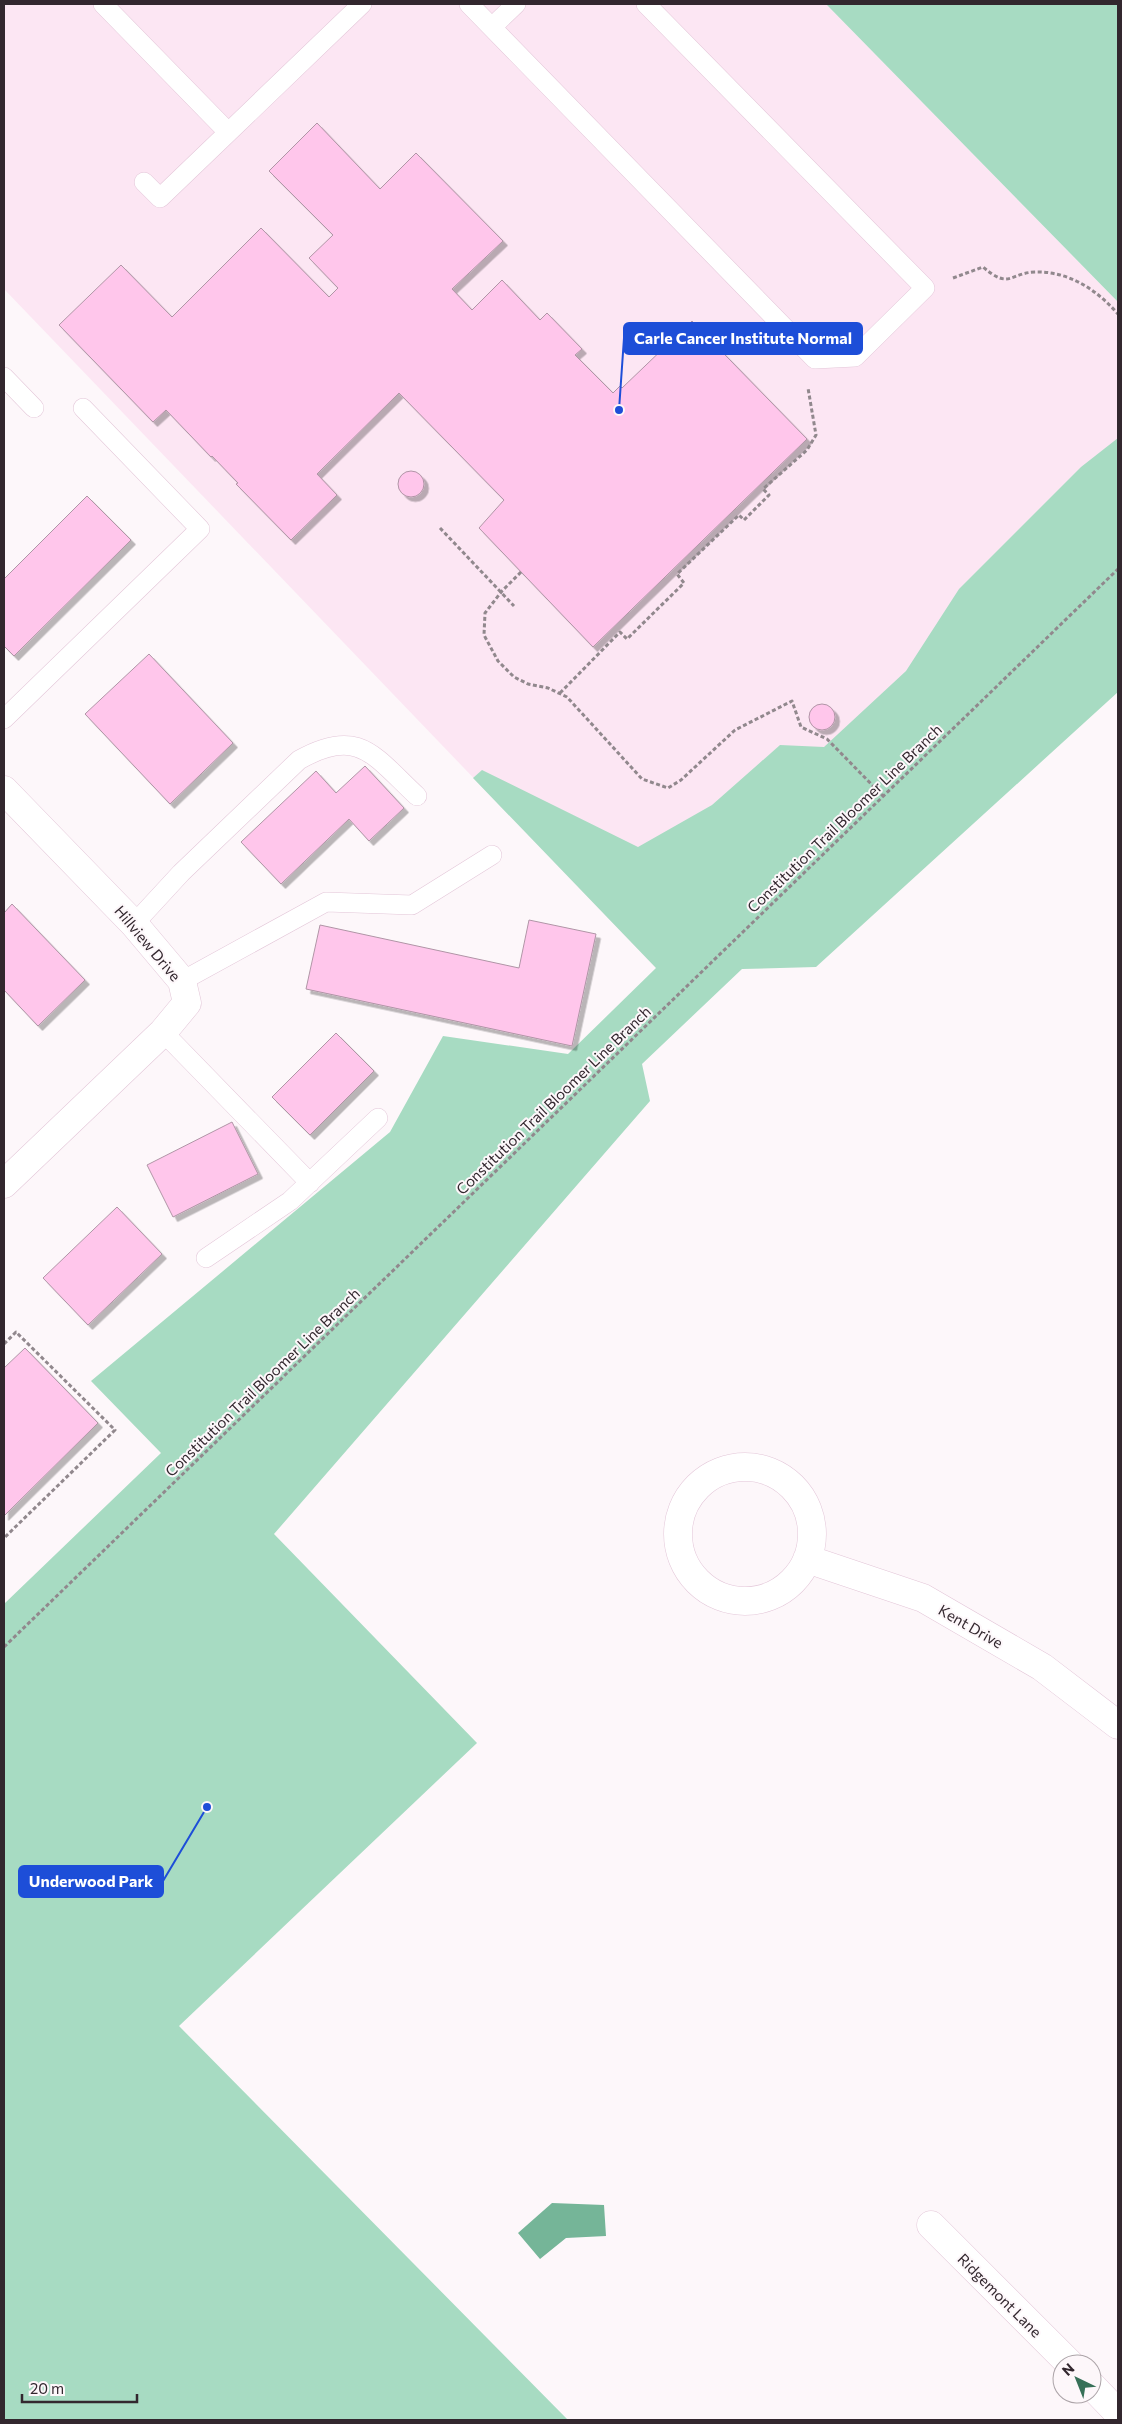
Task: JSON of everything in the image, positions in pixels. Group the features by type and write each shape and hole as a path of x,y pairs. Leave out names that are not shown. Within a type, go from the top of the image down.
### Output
{"street":[{"name":"Hillview Drive","path":"4,790 134,924 182,981 186,1003 163,1032 4,1184"},
{"path":"735,1467 759,1468 774,1474 781,1477 798,1493 809,1513 812,1536 807,1559 791,1582 780,1591 761,1600 740,1601 719,1597 701,1586 688,1570 682,1557 678,1529 682,1509 695,1489 713,1474 735,1467"},
{"name":"Kent Drive","path":"807,1559 923,1598 1042,1667 1118,1725"},
{"name":"Ridgemont Lane","path":"931,2225 1060,2354"},
{"path":"1102,2396 1118,2413"}],"lane":[{"path":"103,4 228,132"},
{"path":"144,182 160,198 362,4"},
{"path":"469,4 815,359 855,358 925,288 646,4"},
{"path":"492,27 516,4"},
{"path":"4,377 34,408"},
{"path":"4,719 200,528 83,408"},
{"path":"134,924 181,873 299,760 317,750 333,745 354,745 368,751 417,796"},
{"path":"182,981 326,902 412,905 492,856"},
{"path":"163,1032 310,1183"},
{"path":"206,1258 290,1202 378,1118"}],"path":[{"path":"925,288 983,267 996,278 1009,280 1034,272 1057,273 1083,284 1118,314"},
{"path":"560,693 620,632 627,639 684,583 677,574 739,515 744,520 769,495 763,489 807,450 816,434 807,390 815,359"},
{"path":"440,528 502,591 514,606"},
{"name":"Constitution Trail Bloomer Line Branch","path":"4,1648 1118,569"},
{"path":"521,572 502,591 485,613 484,635 498,661 514,677 528,684 560,693 567,697 642,778 668,788 682,780 735,730 792,702 801,727 827,740 883,796"},
{"path":"4,1344 16,1332 115,1430 4,1538"}],"shaded area":[{"path":"4,4 826,4 1118,302 1118,518 656,968 4,289"},
{"path":"826,4 1118,4 1118,302"},
{"path":"1118,438 1118,692 816,967 742,969 642,1064 650,1101 274,1534 477,1743 179,2026 568,2420 4,2420 4,1604 161,1453 91,1381 390,1132 443,1036 568,1054 656,968 473,778 482,770 638,847 712,805 780,745 824,747 906,671 959,589 1081,467"},
{"path":"552,2203 604,2205 606,2236 566,2238 540,2259 518,2233"}],"building":[{"path":"317,123 380,189 416,153 503,241 452,289 472,310 502,280 540,320 547,313 582,349 575,355 613,393 620,386 622,388 692,321 807,439 593,647 479,528 504,500 399,393 317,474 337,495 291,540 166,410 153,422 59,325 121,265 172,317 261,228 329,297 338,288 309,258 333,235 269,171"},
{"path":"411,471 420,475 424,484 420,493 411,497 402,493 398,484 402,475"},
{"path":"87,496 131,540 14,656 4,646 4,579"},
{"path":"149,654 233,743 170,804 85,714"},
{"path":"822,704 831,708 835,717 831,726 822,730 813,726 809,717 813,708"},
{"path":"365,766 404,808 369,841 349,819 281,884 241,842 316,771 336,793"},
{"path":"12,904 85,980 38,1026 4,990 4,913"},
{"path":"529,920 596,934 572,1046 306,989 320,925 519,968"},
{"path":"336,1033 374,1071 310,1135 272,1097"},
{"path":"232,1122 258,1174 173,1217 147,1165"},
{"path":"117,1207 162,1254 88,1325 43,1278"},
{"path":"25,1348 98,1423 4,1516 4,1368"}],"place":[{"name":"Carle Cancer Institute Normal","path":"619,410"},
{"name":"Underwood Park","path":"207,1807"}]}
